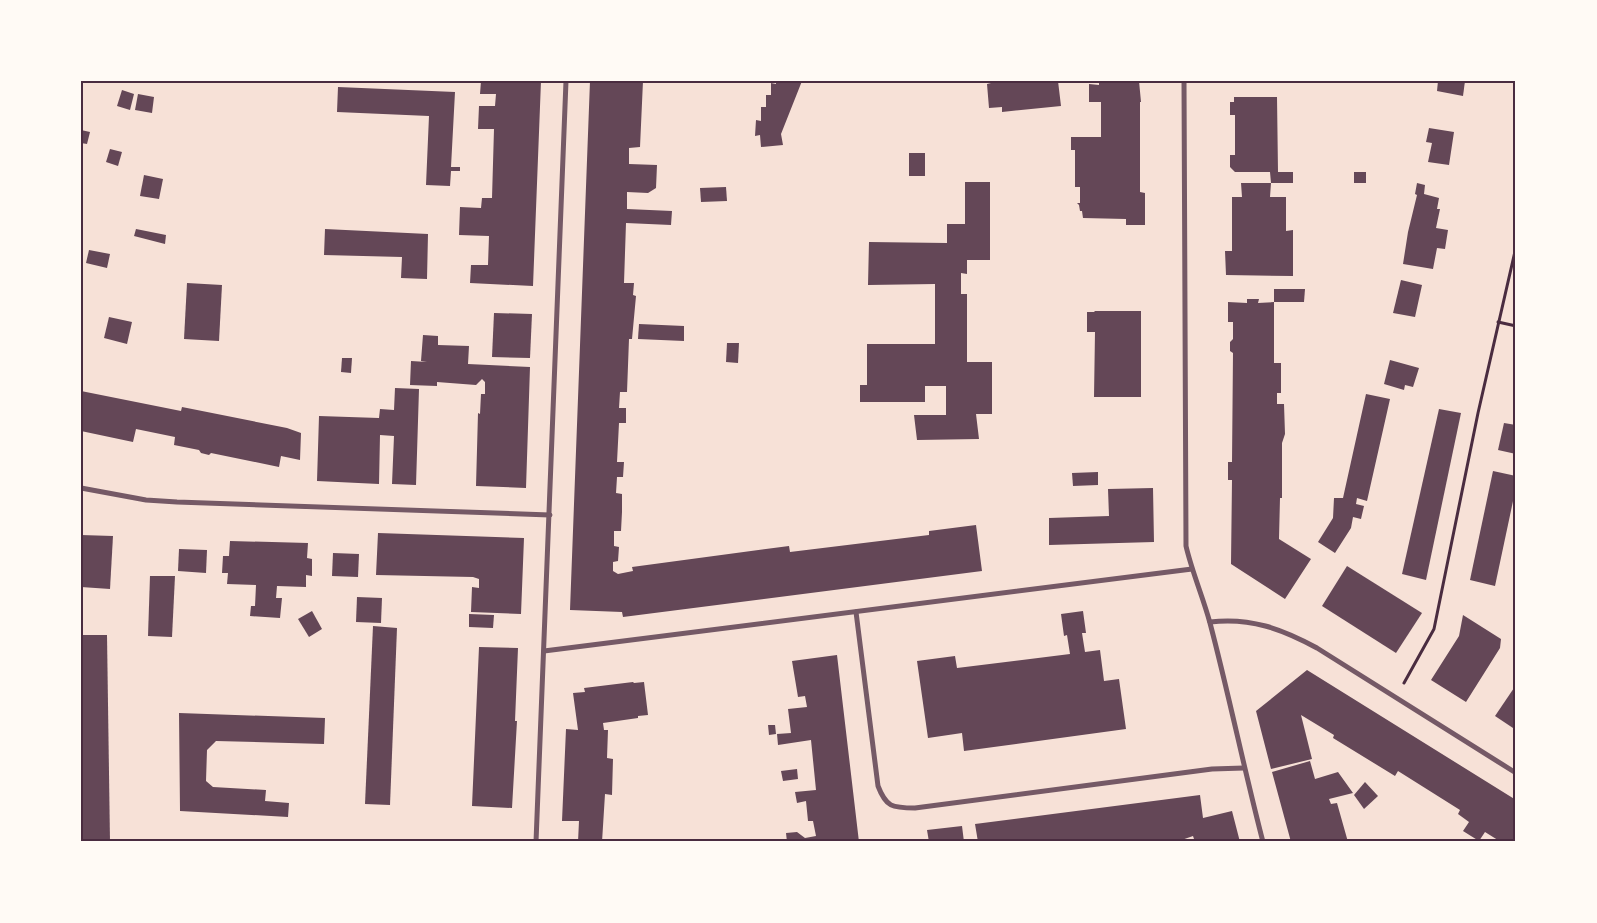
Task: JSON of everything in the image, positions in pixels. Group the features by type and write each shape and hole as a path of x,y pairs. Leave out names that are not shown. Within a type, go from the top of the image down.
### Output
{"street":[{"path":"536,842 566,81"},
{"path":"1184,81 1186,546 1210,622 1263,842"},
{"path":"81,488 146,500 177,502 550,515"},
{"path":"544,652 1192,569"},
{"path":"856,612 878,786 882,798 890,806 914,808 1212,770 1244,768"},
{"path":"1210,622 1221,620 1245,622 1277,628 1317,648 1516,773"}],"path":[{"path":"1396,698 1434,629 1478,413 1516,247"},
{"path":"1498,322 1516,326"}],"building":[{"path":"481,81 541,81 533,286 470,283 471,265 488,265 489,236 459,235 460,207 481,208 482,198 492,198 494,129 478,129 479,106 495,106 496,94 480,94"},
{"path":"590,81 643,81 640,147 629,148 629,164 657,165 656,188 648,193 627,192 627,209 672,211 671,225 626,223 624,283 634,283 633,295 636,296 632,339 629,339 627,392 620,392 619,408 626,408 626,423 619,423 617,462 624,462 623,477 617,477 616,493 622,494 622,512 621,531 614,531 614,546 619,547 618,561 613,562 613,571 618,574 633,571 632,567 789,546 790,552 929,535 929,531 976,525 982,571 623,617 622,612 570,610"},
{"path":"776,81 802,81 781,134 783,145 761,147 760,135 755,136 756,120 761,121 761,107 766,107 766,95 771,95 771,83 776,84"},
{"path":"999,81 1058,81 1061,106 1002,112 1002,107 989,108 987,84"},
{"path":"1099,81 1139,81 1141,102 1140,192 1145,193 1145,225 1126,225 1126,219 1083,218 1082,211 1080,211 1077,203 1080,203 1080,187 1075,187 1075,150 1071,150 1071,137 1101,137 1101,102 1089,102 1089,84 1099,85"},
{"path":"1438,81 1465,81 1463,96 1437,91"},
{"path":"338,87 455,92 451,167 460,167 460,171 451,171 450,186 426,185 429,116 337,112"},
{"path":"122,90 134,94 130,110 117,106"},
{"path":"138,94 154,97 152,113 135,110"},
{"path":"1234,97 1277,97 1278,172 1293,172 1293,183 1271,183 1270,172 1235,172 1230,167 1230,155 1235,155 1235,115 1230,115 1230,102 1234,102"},
{"path":"1429,128 1454,132 1449,165 1428,162 1432,143 1426,142"},
{"path":"81,130 90,132 87,144 81,143"},
{"path":"110,149 122,152 118,166 106,162"},
{"path":"909,153 925,153 925,176 909,176"},
{"path":"1354,172 1366,172 1366,183 1354,183"},
{"path":"144,175 163,179 159,199 140,196"},
{"path":"965,182 990,182 990,260 967,260 967,274 961,273 961,294 967,294 967,362 992,362 992,414 976,414 979,439 917,440 914,415 946,415 946,386 925,386 925,402 860,402 860,385 867,385 867,344 935,344 935,284 868,285 869,242 947,243 947,224 965,224"},
{"path":"1241,183 1271,183 1270,197 1286,197 1286,231 1293,230 1293,276 1226,275 1225,251 1232,251 1232,197 1242,197"},
{"path":"1417,183 1425,185 1424,194 1439,198 1437,209 1440,209 1436,228 1448,230 1445,249 1437,248 1433,269 1403,264 1417,195 1415,194"},
{"path":"726,187 727,201 701,202 700,188"},
{"path":"136,229 166,235 165,244 134,236"},
{"path":"325,229 428,234 427,279 401,278 402,257 324,255"},
{"path":"89,250 110,254 107,268 86,263"},
{"path":"1401,280 1422,285 1415,317 1393,313"},
{"path":"187,283 222,285 219,341 184,339"},
{"path":"1274,289 1305,289 1304,302 1274,302"},
{"path":"1247,299 1259,299 1258,303 1274,302 1274,363 1281,363 1281,393 1277,393 1277,404 1284,404 1285,434 1282,443 1282,498 1280,498 1279,539 1311,559 1285,599 1231,564 1232,480 1228,480 1228,462 1232,462 1233,353 1230,351 1230,342 1233,339 1233,322 1228,322 1228,302 1247,303"},
{"path":"1141,311 1141,397 1094,397 1095,332 1087,332 1087,312"},
{"path":"494,313 532,314 530,358 492,357"},
{"path":"109,317 132,322 127,344 104,338"},
{"path":"639,324 684,326 684,341 638,339"},
{"path":"423,335 438,336 438,345 469,346 468,364 530,367 526,488 476,486 478,413 480,414 481,394 485,394 485,382 482,379 476,385 437,382 437,386 410,385 411,361 427,362 421,361"},
{"path":"727,343 739,343 738,363 726,362"},
{"path":"342,358 352,358 351,373 341,372"},
{"path":"1390,360 1419,368 1413,387 1405,385 1404,390 1384,384"},
{"path":"395,388 419,389 416,485 392,484 394,436 380,435 379,484 317,481 319,416 379,418 380,409 394,410"},
{"path":"81,391 181,411 182,407 287,428 301,433 300,460 281,456 279,467 211,453 209,455 201,453 199,450 174,445 175,437 136,429 133,442 81,431"},
{"path":"1366,394 1390,399 1367,501 1357,498 1356,504 1364,506 1361,519 1353,517 1351,528 1335,553 1318,542 1333,518 1334,498 1343,498"},
{"path":"1516,405 1516,419 1513,418"},
{"path":"1439,409 1461,413 1426,580 1402,574"},
{"path":"1504,423 1516,425 1516,454 1498,450"},
{"path":"1493,471 1516,476 1516,487 1495,586 1470,580"},
{"path":"1098,472 1098,485 1073,486 1072,473"},
{"path":"1153,488 1154,542 1049,545 1049,518 1109,516 1108,489"},
{"path":"378,533 524,538 521,614 471,612 472,587 479,588 479,579 473,577 376,575"},
{"path":"81,535 113,536 110,589 81,587"},
{"path":"230,541 308,543 307,558 312,559 312,576 306,575 306,587 277,586 276,598 282,598 280,618 250,616 251,606 255,606 256,585 227,584 228,573 222,573 223,556 229,556"},
{"path":"179,549 207,550 206,573 178,571"},
{"path":"333,553 359,554 358,577 332,576"},
{"path":"1347,566 1422,613 1396,653 1322,606"},
{"path":"150,576 175,576 172,637 148,636"},
{"path":"357,597 382,598 381,623 356,622"},
{"path":"312,611 322,629 309,637 298,619"},
{"path":"1083,611 1086,633 1082,633 1085,652 1100,650 1104,681 1119,679 1126,729 964,751 962,733 928,738 917,661 955,656 957,668 1070,654 1067,635 1064,636 1061,614"},
{"path":"469,614 494,615 493,628 469,627"},
{"path":"1463,615 1501,639 1500,648 1466,702 1431,680 1459,636"},
{"path":"373,626 397,628 390,805 365,804"},
{"path":"81,635 107,635 110,842 81,842"},
{"path":"479,647 518,648 515,721 517,721 512,808 472,806"},
{"path":"837,655 859,842 787,842 786,833 797,832 805,838 816,836 813,821 808,821 806,801 797,803 795,792 816,790 811,740 778,745 777,734 791,733 788,709 807,707 805,696 798,697 792,661"},
{"path":"1307,670 1516,800 1516,842 1501,842 1485,832 1479,841 1463,831 1469,822 1458,814 1460,810 1398,771 1395,776 1333,738 1334,735 1301,715 1312,759 1271,769 1256,711"},
{"path":"644,682 648,715 603,723 604,730 608,730 607,758 613,759 612,795 605,794 602,842 578,842 579,821 562,821 566,729 578,730 573,693 585,692 584,688"},
{"path":"1516,685 1516,730 1495,716"},
{"path":"179,713 325,718 324,744 216,741 207,750 206,781 213,787 266,790 265,801 289,803 288,817 180,811"},
{"path":"768,725 775,725 776,734 769,735"},
{"path":"1310,761 1315,779 1338,772 1353,793 1329,799 1331,804 1337,803 1348,842 1291,842 1272,772"},
{"path":"797,769 798,779 783,781 781,771"},
{"path":"1365,782 1378,796 1364,809 1354,795"},
{"path":"1200,795 1203,818 1232,811 1240,842 1195,842 1193,836 1176,842 978,842 975,824"},
{"path":"962,826 964,842 929,842 927,830"}]}
